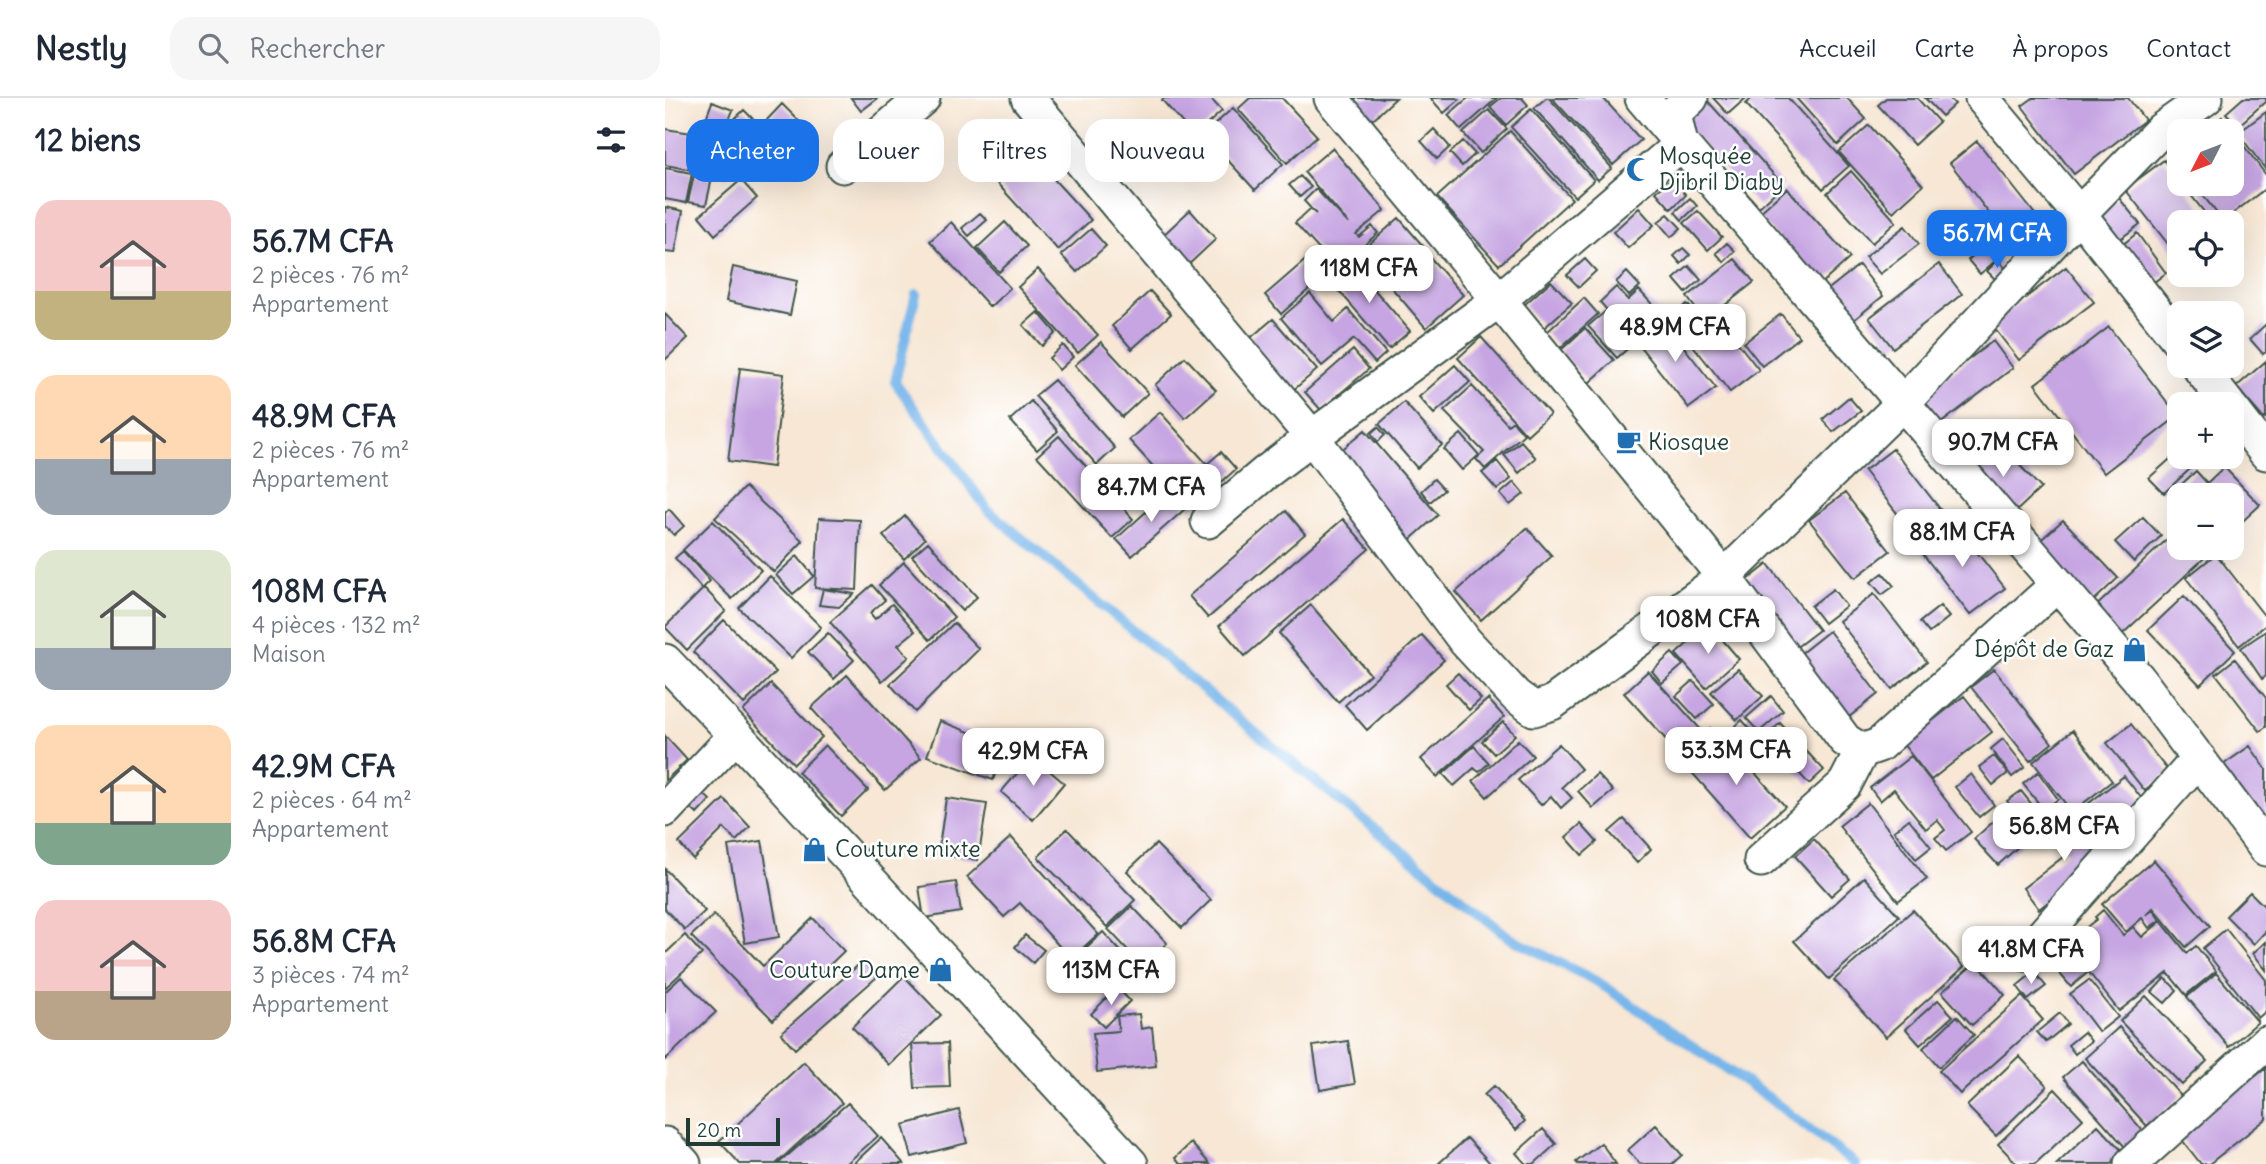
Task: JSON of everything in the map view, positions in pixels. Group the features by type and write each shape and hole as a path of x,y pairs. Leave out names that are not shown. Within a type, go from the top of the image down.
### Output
{"street":[{"path":"898,119 923,98"},
{"path":"1028,98 1312,437 1465,641 1516,696 1534,709 1552,703 1724,578 1903,403 2161,130 2206,98"},
{"path":"1331,98 1724,578 1845,740 1862,751"},
{"path":"1642,98 2138,678 2266,849"},
{"path":"1681,144 1674,114 1691,98"},
{"path":"1982,98 2079,214 2167,326"},
{"path":"1208,521 1265,472 1499,300 1681,144"},
{"path":"2207,378 2219,392"},
{"path":"2244,425 2266,453"},
{"path":"1761,860 1845,784 1862,751 1879,744 2058,584"},
{"path":"665,661 736,735 1116,1159"},
{"path":"665,810 736,735"},
{"path":"2026,954 2199,758"},
{"path":"2131,1164 2266,1043"},
{"path":"665,1143 684,1164"}],"building":[{"path":"851,98 878,98 861,111"},
{"path":"1210,98 1222,111 1213,119 1179,119 1162,100"},
{"path":"1250,98 1282,98 1317,136 1287,163 1238,109"},
{"path":"1352,98 1396,98 1372,120"},
{"path":"1430,98 1457,98 1459,100 1444,113"},
{"path":"1468,98 1497,98 1461,130 1448,115"},
{"path":"1501,98 1522,98 1528,105 1506,125 1490,107"},
{"path":"1549,98 1612,168 1598,180 1534,108"},
{"path":"1552,98 1603,98 1641,140 1613,165"},
{"path":"1705,98 1783,185 1759,207 1677,116"},
{"path":"1713,98 1746,98 1728,114"},
{"path":"1752,98 1788,98 1849,166 1823,189 1746,104"},
{"path":"1796,98 1847,98 1866,119 1838,145"},
{"path":"1886,98 1917,98 1939,122 1914,145 1878,105"},
{"path":"1925,98 1949,98 1955,104 1942,116"},
{"path":"2033,98 2128,98 2145,120 2074,174 2022,106"},
{"path":"2243,98 2266,98 2244,121 2232,119 2226,113"},
{"path":"712,102 733,110 729,119 706,119"},
{"path":"782,104 797,119 768,119"},
{"path":"1233,108 1283,164 1255,190 1229,161 1229,119 1221,119"},
{"path":"1531,109 1594,180 1575,197 1511,127"},
{"path":"744,110 753,119 734,119"},
{"path":"1489,110 1507,129 1481,153 1463,133"},
{"path":"2266,112 2266,170 2244,141 2244,128"},
{"path":"1869,125 1923,185 1893,212 1839,152"},
{"path":"665,129 686,132 686,169 665,165"},
{"path":"1434,129 1450,147 1437,159 1421,141"},
{"path":"1510,131 1572,199 1499,265 1437,197"},
{"path":"1463,141 1475,154 1462,166 1450,153"},
{"path":"1977,141 2034,213 2006,235 1950,163"},
{"path":"2244,146 2266,175 2266,188 2237,210 2214,210 2203,196 2244,196"},
{"path":"1332,148 1385,210 1356,234 1359,237 1372,226 1378,233 1335,267 1295,223 1310,209 1316,214 1304,201 1316,189 1349,224 1304,172"},
{"path":"2164,160 2167,164 2167,196 2191,196 2203,210 2167,210 2167,243 2125,189"},
{"path":"665,168 686,172 686,182 690,182 686,203 665,199"},
{"path":"1851,171 1896,222 1872,243 1827,193"},
{"path":"1300,176 1311,187 1300,197 1289,185"},
{"path":"1672,179 1686,195 1671,209 1656,192"},
{"path":"692,182 711,182 706,205 688,202"},
{"path":"739,182 743,182 757,198 715,235 699,216"},
{"path":"996,182 1056,182 1091,220 1058,250"},
{"path":"1787,188 1850,258 1820,285 1757,215"},
{"path":"1690,198 1697,206 1682,220 1675,212"},
{"path":"2119,198 2140,224 2116,242 2095,216"},
{"path":"665,207 683,211 675,253 665,252"},
{"path":"1639,208 1654,225 1628,248 1613,232"},
{"path":"1190,210 1216,239 1186,267 1160,238"},
{"path":"1698,211 1722,237 1708,250 1684,223"},
{"path":"980,213 987,220 969,236 962,228"},
{"path":"1668,214 1681,228 1671,237 1658,222"},
{"path":"1399,218 1423,246 1382,281 1358,254"},
{"path":"951,222 1010,288 990,307 930,241"},
{"path":"1005,222 1027,246 999,272 977,248"},
{"path":"1905,226 1919,244 1880,274 1865,257"},
{"path":"1091,229 1106,246 1077,272 1061,255"},
{"path":"2137,233 2166,273 2150,285 2121,246"},
{"path":"1994,237 2007,251 1980,274 1968,260"},
{"path":"1727,243 1735,251 1724,262 1716,253"},
{"path":"1683,248 1690,255 1681,264 1674,256"},
{"path":"1428,255 1463,295 1426,328 1391,287"},
{"path":"1309,257 1325,275 1281,314 1265,295"},
{"path":"1585,259 1596,271 1579,287 1567,275"},
{"path":"1735,259 1754,282 1705,321 1687,297"},
{"path":"1998,260 2007,270 1996,280 1987,271"},
{"path":"1350,261 1410,331 1389,349 1329,279"},
{"path":"1939,264 1962,294 1893,348 1869,318"},
{"path":"1859,265 1883,296 1850,323 1825,292"},
{"path":"1689,266 1701,280 1686,293 1674,279"},
{"path":"733,267 797,281 790,315 726,301"},
{"path":"2066,267 2094,302 2019,360 1991,324"},
{"path":"1038,269 1098,335 1078,353 1018,287"},
{"path":"1627,272 1640,286 1629,296 1616,282"},
{"path":"1551,281 1572,303 1544,328 1524,305"},
{"path":"1616,287 1628,300 1639,290 1661,314 1633,339 1635,342 1617,358 1588,326 1607,310 1600,302"},
{"path":"1150,291 1171,314 1132,349 1112,326"},
{"path":"1310,293 1334,322 1348,309 1386,353 1375,363 1354,339 1322,366 1281,318"},
{"path":"1584,298 1598,314 1560,348 1546,333"},
{"path":"1687,304 1704,323 1686,339 1669,320"},
{"path":"1038,312 1056,333 1042,346 1023,325"},
{"path":"665,314 688,338 665,360"},
{"path":"1781,314 1799,337 1762,366 1744,343"},
{"path":"1273,319 1317,370 1292,391 1248,340"},
{"path":"1662,319 1716,388 1689,408 1635,340"},
{"path":"1720,320 1759,370 1730,392 1691,343"},
{"path":"2266,324 2266,352 2263,354 2250,339"},
{"path":"2109,327 2167,402 2167,424 2104,473 2035,384"},
{"path":"1585,328 1614,360 1589,383 1560,351"},
{"path":"1481,337 1550,414 1527,435 1458,358"},
{"path":"1993,341 2013,368 1936,427 1915,400"},
{"path":"1101,342 1148,393 1122,417 1075,365"},
{"path":"1063,345 1073,357 1059,370 1049,358"},
{"path":"1353,350 1369,369 1321,410 1305,392"},
{"path":"1185,357 1216,390 1185,418 1155,385"},
{"path":"2266,361 2264,419 2244,396 2244,392 2236,387"},
{"path":"1455,365 1470,382 1434,414 1419,397"},
{"path":"740,368 784,374 773,467 728,461"},
{"path":"1054,380 1115,448 1097,465 1035,396"},
{"path":"1472,386 1508,425 1513,421 1524,434 1485,469 1476,459 1484,452 1444,411"},
{"path":"1849,397 1861,411 1833,432 1823,419"},
{"path":"1031,401 1058,431 1037,450 1010,420"},
{"path":"1404,402 1442,445 1417,468 1379,424"},
{"path":"1160,412 1207,464 1221,452 1236,469 1192,509 1129,440"},
{"path":"1378,427 1385,435 1378,442 1371,433"},
{"path":"1365,430 1438,515 1404,545 1331,459"},
{"path":"1461,434 1479,455 1462,470 1444,449"},
{"path":"1059,436 1133,519 1112,538 1037,456"},
{"path":"1521,441 1536,458 1519,473 1504,455"},
{"path":"1997,441 2041,488 2010,517 1966,471"},
{"path":"1893,449 1947,518 1918,540 1864,471"},
{"path":"1497,461 1511,479 1497,490 1482,473"},
{"path":"2167,462 2167,469 2190,469 2175,483 2167,483 2164,493 2149,478"},
{"path":"2222,469 2226,469 2239,483 2207,483"},
{"path":"2196,471 2207,483 2183,483"},
{"path":"1434,479 1444,490 1430,502 1421,491"},
{"path":"1514,482 1524,494 1510,505 1500,494"},
{"path":"745,487 803,541 774,572 715,518"},
{"path":"2244,488 2260,505 2244,520"},
{"path":"1169,491 1185,509 1132,556 1116,539"},
{"path":"1845,493 1890,551 1855,578 1809,520"},
{"path":"669,509 684,526 674,535 665,526 665,513"},
{"path":"1286,511 1305,534 1208,618 1189,596"},
{"path":"905,516 925,539 904,559 883,536"},
{"path":"2143,517 2161,536 2134,562 2115,542"},
{"path":"819,518 860,520 857,590 815,588"},
{"path":"1343,519 1369,549 1245,656 1219,626"},
{"path":"2063,520 2118,578 2088,606 2033,547"},
{"path":"713,521 761,570 732,599 683,550"},
{"path":"1953,522 2005,588 1970,615 1919,549"},
{"path":"1527,528 1552,556 1481,620 1456,592"},
{"path":"2167,539 2167,560 2202,560 2116,640 2090,612"},
{"path":"928,542 977,597 962,611 912,556"},
{"path":"683,551 710,581 702,589 675,558"},
{"path":"797,556 814,576 793,594 776,575"},
{"path":"2208,560 2221,560 2266,618 2266,625 2239,646 2186,578"},
{"path":"904,562 954,617 930,640 879,585"},
{"path":"1768,564 1819,630 1790,652 1739,587"},
{"path":"1883,573 1894,586 1882,595 1871,582"},
{"path":"770,576 821,627 791,658 739,608"},
{"path":"872,585 885,600 870,613 875,619 892,604 915,631 898,645 909,657 882,681 830,622"},
{"path":"704,588 726,611 687,650 665,627"},
{"path":"823,589 854,594 839,607 819,605"},
{"path":"1833,589 1846,606 1824,623 1811,606"},
{"path":"1874,594 1927,662 1892,689 1839,621"},
{"path":"2184,596 2235,651 2200,685 2148,630"},
{"path":"1311,605 1370,674 1338,702 1279,633"},
{"path":"1940,606 1949,617 1929,633 1920,622"},
{"path":"724,620 776,672 744,704 693,652"},
{"path":"954,623 979,649 915,712 890,684"},
{"path":"1709,624 1739,659 1706,688 1676,654"},
{"path":"1829,631 1878,694 1844,721 1795,658"},
{"path":"2266,631 2266,676 2262,679 2241,648"},
{"path":"828,633 854,660 834,679 808,652"},
{"path":"1422,635 1444,660 1367,730 1345,705"},
{"path":"1672,653 1683,665 1662,683 1652,671"},
{"path":"2235,659 2266,698 2266,727 2260,731 2216,674"},
{"path":"1738,669 1763,696 1737,720 1711,692"},
{"path":"1994,669 2052,743 2030,761 1971,687"},
{"path":"1648,671 1703,732 1679,754 1624,693"},
{"path":"1458,673 1481,699 1469,710 1446,684"},
{"path":"847,675 921,758 885,790 811,708"},
{"path":"1693,681 1714,704 1697,719 1676,696"},
{"path":"771,684 822,737 794,764 743,711"},
{"path":"1771,696 1783,711 1759,732 1746,718"},
{"path":"1964,696 1992,732 1931,780 1903,744"},
{"path":"1488,699 1504,717 1437,777 1421,759"},
{"path":"1742,720 1760,740 1743,756 1725,736"},
{"path":"940,721 1006,746 993,780 927,756"},
{"path":"1503,722 1515,735 1494,754 1482,741"},
{"path":"1780,723 1824,770 1809,784 1766,737"},
{"path":"2131,724 2169,772 2145,791 2107,743"},
{"path":"1710,728 1717,736 1691,759 1684,751"},
{"path":"2073,730 2112,781 2072,812 2033,762"},
{"path":"665,736 687,760 665,781"},
{"path":"1722,737 1785,806 1750,838 1688,768"},
{"path":"2003,739 2025,767 2012,777 1991,749"},
{"path":"1518,740 1533,756 1487,797 1473,781"},
{"path":"1559,744 1581,769 1562,787 1572,798 1561,808 1551,796 1541,805 1518,780"},
{"path":"825,745 868,790 841,816 798,772"},
{"path":"1474,746 1489,763 1479,772 1474,768 1454,786 1443,774"},
{"path":"2250,746 2266,769 2266,841 2217,769"},
{"path":"1032,756 1064,783 1033,820 1001,792"},
{"path":"1911,756 1971,832 1946,851 1935,838 1945,830 1937,820 1926,829 1894,789 1880,801 1870,788"},
{"path":"1994,756 2008,773 1993,785 1979,767"},
{"path":"2038,772 2058,799 2044,810 2023,784"},
{"path":"1597,774 1613,791 1593,808 1578,791"},
{"path":"1971,774 1994,805 1979,817 1955,787"},
{"path":"2124,776 2146,804 2097,842 2075,814"},
{"path":"695,785 710,800 697,814 681,798"},
{"path":"2021,791 2042,817 2028,828 2007,801"},
{"path":"946,798 987,804 978,860 938,854"},
{"path":"724,799 750,827 736,841 724,828 693,859 679,843"},
{"path":"1868,803 1927,879 1898,901 1839,826"},
{"path":"2006,810 2030,836 1998,865 1974,839"},
{"path":"2065,813 2102,860 2039,909 2023,888 2068,853 2048,826"},
{"path":"1624,819 1651,849 1637,863 1609,832"},
{"path":"1909,819 1931,847 1916,859 1894,831"},
{"path":"1581,824 1597,842 1582,855 1566,837"},
{"path":"1067,829 1135,900 1107,927 1038,857"},
{"path":"1011,837 1098,934 1071,959 1020,903 1004,917 967,877"},
{"path":"1814,839 1850,879 1831,896 1795,856"},
{"path":"762,841 779,937 745,943 728,846"},
{"path":"1156,844 1211,900 1182,928 1127,871"},
{"path":"2154,860 2210,926 2186,947 2153,908 2146,915 2153,910 2160,920 2149,928 2142,918 2126,932 2102,904"},
{"path":"665,869 705,911 685,930 665,909"},
{"path":"1864,877 1899,916 1829,979 1794,941"},
{"path":"956,882 961,912 924,918 919,887"},
{"path":"2250,892 2266,908 2266,931 2254,944 2226,916"},
{"path":"1132,906 1167,943 1143,966 1108,929"},
{"path":"1913,910 1964,967 1886,1037 1834,980"},
{"path":"2103,910 2123,935 2133,927 2142,937 2161,921 2187,953 2196,946 2216,971 2186,995 2168,973 2119,1011 2066,943 2097,919 2095,917"},
{"path":"714,915 763,966 813,918 844,951 773,1020 691,936"},
{"path":"2226,929 2266,980 2266,1011 2258,1018 2203,948"},
{"path":"1103,932 1135,967 1111,990 1078,955"},
{"path":"685,935 702,954 665,988 665,954"},
{"path":"1025,935 1044,950 1033,963 1015,947"},
{"path":"2266,942 2266,970 2253,953"},
{"path":"2063,944 2087,973 2071,987 2047,958"},
{"path":"863,961 877,977 795,1049 781,1033"},
{"path":"1976,962 2005,995 1972,1025 1942,992"},
{"path":"2034,972 2046,986 2028,1000 2017,986"},
{"path":"2216,973 2258,1022 2229,1047 2187,997"},
{"path":"904,976 941,1015 889,1065 852,1027"},
{"path":"681,977 716,1012 665,1060 665,992"},
{"path":"2165,978 2177,990 2165,1003 2152,992"},
{"path":"2089,980 2118,1017 2099,1032 2070,994"},
{"path":"1117,987 1130,1001 1104,1027 1091,1014"},
{"path":"2022,996 2043,1020 1960,1094 1939,1071"},
{"path":"2146,996 2207,1061 2182,1085 2120,1021"},
{"path":"1938,1000 1953,1016 1920,1045 1906,1029"},
{"path":"2060,1013 2068,1024 2046,1042 2037,1032"},
{"path":"1139,1014 1141,1029 1152,1027 1156,1066 1097,1072 1093,1033 1119,1031 1117,1016"},
{"path":"1957,1016 1974,1035 1939,1067 1923,1048"},
{"path":"2119,1027 2181,1096 2147,1126 2085,1058"},
{"path":"2084,1032 2091,1041 2075,1054 2068,1045"},
{"path":"1348,1041 1355,1084 1320,1090 1313,1046"},
{"path":"948,1043 950,1087 915,1088 912,1044"},
{"path":"2019,1056 2047,1086 1996,1136 1967,1106"},
{"path":"2082,1061 2143,1131 2125,1147 2063,1077"},
{"path":"804,1062 842,1103 776,1164 740,1164 719,1141"},
{"path":"2266,1068 2266,1119 2209,1164 2201,1164 2179,1136"},
{"path":"1494,1086 1525,1121 1516,1130 1484,1095"},
{"path":"2055,1089 2083,1119 2035,1164 2017,1164 1998,1144"},
{"path":"848,1103 878,1136 846,1164 778,1164"},
{"path":"959,1110 967,1143 912,1157 903,1125"},
{"path":"1656,1125 1682,1155 1672,1164 1640,1164 1628,1150"},
{"path":"2098,1125 2123,1152 2111,1164 2057,1164"},
{"path":"1543,1129 1556,1144 1534,1164 1526,1164 1516,1153"},
{"path":"881,1138 904,1164 853,1164"},
{"path":"1467,1138 1491,1164 1438,1164"},
{"path":"1191,1143 1210,1164 1180,1164 1175,1158"},
{"path":"1601,1143 1616,1164 1576,1162"}],"waterway":[{"path":"916,294 895,382 988,510 1240,720 1510,938 1598,982 1769,1098 1855,1164"}],"place":[{"name":"Mosquée Djibril Diaby","path":"1639,169"},
{"name":"Kiosque","path":"1628,442"},
{"name":"Dépôt de Gaz","path":"2134,649"},
{"name":"Couture mixte","path":"815,849"},
{"name":"Couture Dame","path":"940,970"}]}
